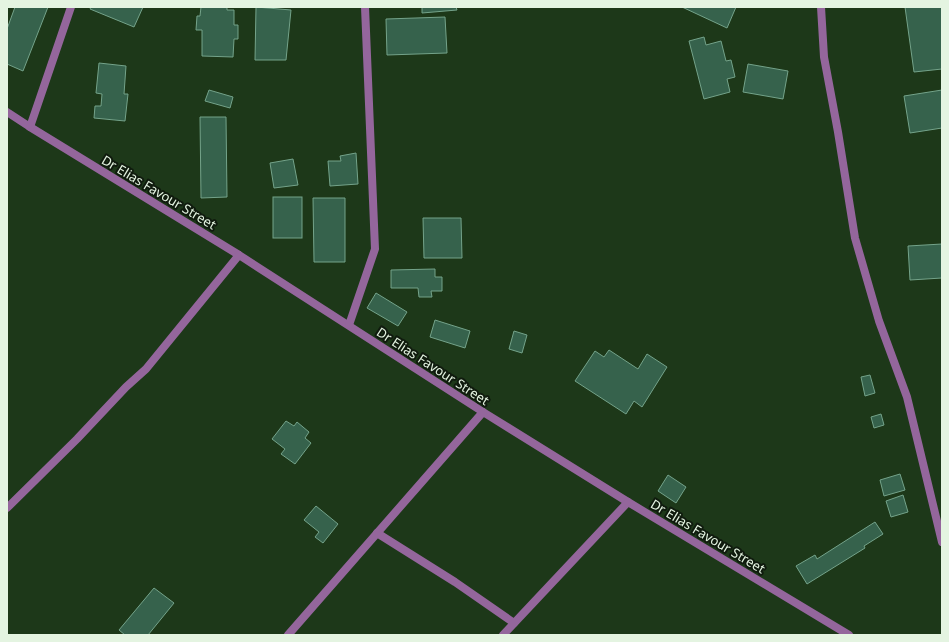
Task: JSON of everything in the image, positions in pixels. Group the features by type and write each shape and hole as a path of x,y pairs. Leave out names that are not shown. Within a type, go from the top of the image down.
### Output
{"street":[{"path":"30,127 71,7"},
{"path":"349,326 375,249 365,7"},
{"path":"821,7 824,57 855,238 878,321 907,397 942,542"},
{"name":"Dr Elias Favour Street","path":"7,112 239,255 483,412 628,502 849,635"},
{"path":"7,508 77,439 126,387 146,369 239,255"},
{"path":"288,635 483,412"},
{"path":"503,635 628,502"},
{"path":"377,533 455,582 514,623"}],"building":[{"path":"15,7 48,7 23,71 7,64 7,29"},
{"path":"91,7 143,7 134,27 90,9"},
{"path":"201,7 227,7 227,10 234,10 234,25 238,25 238,39 234,39 233,57 202,56 202,30 196,30 197,16 200,16"},
{"path":"256,7 291,10 286,60 255,60"},
{"path":"422,7 456,7 457,10 422,13"},
{"path":"682,7 736,7 727,28"},
{"path":"905,7 942,7 942,69 914,72"},
{"path":"445,17 447,53 387,55 386,19"},
{"path":"704,37 706,45 721,41 726,61 731,60 735,77 727,79 730,92 704,99 689,41"},
{"path":"99,63 126,66 124,94 128,94 125,121 94,118 95,106 101,106 102,94 96,93"},
{"path":"748,64 788,71 783,99 743,92"},
{"path":"209,90 233,97 230,108 205,101"},
{"path":"942,90 942,128 910,133 904,96"},
{"path":"200,117 226,117 227,197 201,198"},
{"path":"356,153 358,184 330,186 328,161 341,161 340,156"},
{"path":"293,159 298,185 274,188 270,163"},
{"path":"273,197 302,197 302,238 273,238"},
{"path":"313,198 345,198 345,262 314,262"},
{"path":"423,218 461,218 462,258 424,258"},
{"path":"942,244 942,278 910,280 908,246"},
{"path":"435,269 435,277 442,277 442,291 431,291 432,297 419,297 418,288 391,288 391,270"},
{"path":"376,293 407,312 398,326 367,308"},
{"path":"435,320 470,331 465,348 430,337"},
{"path":"514,331 527,335 522,353 509,349"},
{"path":"609,350 638,369 647,354 667,367 642,407 634,401 626,414 575,381 595,351 604,357"},
{"path":"870,375 875,393 865,396 861,377"},
{"path":"881,414 884,425 874,428 871,417"},
{"path":"286,421 294,426 297,422 309,432 305,438 311,443 295,464 281,454 285,449 272,439"},
{"path":"900,474 905,490 884,496 880,480"},
{"path":"668,475 686,487 676,503 658,491"},
{"path":"903,495 908,512 891,517 886,501"},
{"path":"316,506 338,524 323,543 315,537 319,532 304,520"},
{"path":"875,522 883,534 864,546 865,548 807,584 796,566 815,555 817,559"},
{"path":"154,588 174,603 148,635 125,635 119,630"}]}
